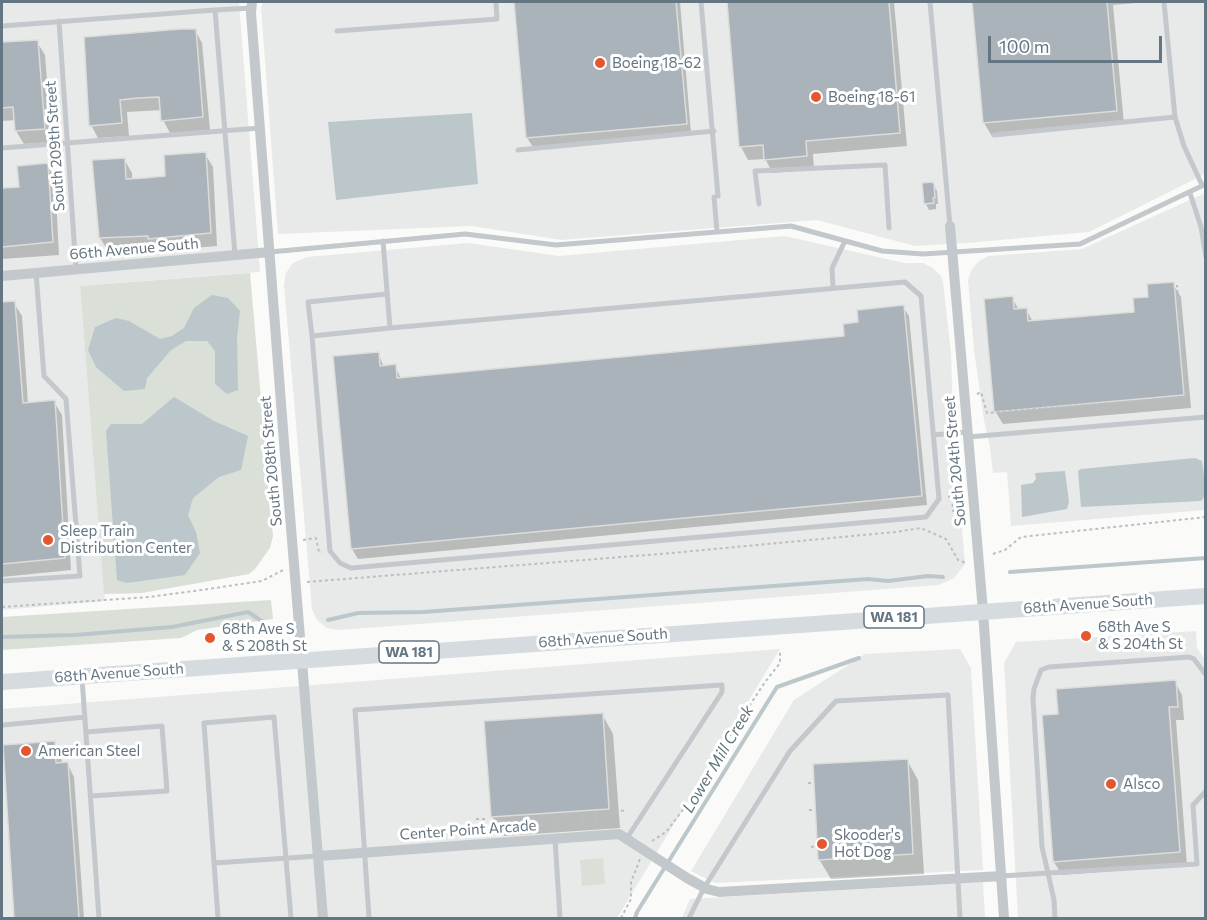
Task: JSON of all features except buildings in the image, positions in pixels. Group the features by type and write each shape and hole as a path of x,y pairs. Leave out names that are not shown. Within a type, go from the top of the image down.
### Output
{"main road":[{"name":"68th Avenue South","path":"2,682 1206,596"}],"street":[{"name":"South 208th Street","path":"252,5 323,918"},
{"name":"South 204th Street","path":"950,226 983,611 1004,918"},
{"name":"66th Avenue South","path":"2,276 270,252"},
{"name":"Center Point Arcade","path":"319,856 555,833 623,836"},
{"path":"623,836 640,854 704,888 719,892 1002,876"}],"lane":[{"path":"337,31 497,19 495,2"},
{"path":"701,2 714,131 717,231"},
{"name":"South 204th Street","path":"930,2 950,226"},
{"path":"270,252 465,234 556,245 791,226 882,251 923,254 1080,244 1190,193 1204,184 1184,146 1175,117 1164,2"},
{"path":"2,26 215,10 252,5"},
{"path":"215,10 235,255"},
{"name":"South 209th Street","path":"59,21 76,269"},
{"path":"994,135 1175,117"},
{"path":"2,148 260,128"},
{"path":"518,150 714,131"},
{"path":"759,204 755,171 885,165 889,228"},
{"path":"1190,193 1202,227 1206,257"},
{"path":"383,241 390,328"},
{"path":"833,288 832,268 845,241"},
{"path":"2,581 80,576 66,399 44,376 36,273"},
{"path":"312,336 905,282 921,296 939,498 926,517 351,568 340,563 330,551 308,302 387,294"},
{"path":"933,435 968,435 1206,417"},
{"path":"1055,918 1054,900 1042,847 1033,698 1041,670 1049,667 1189,657 1194,659 1206,675"},
{"path":"82,676 99,918"},
{"path":"369,918 355,710 722,685 723,692 623,836"},
{"path":"688,918 704,888 790,751 836,701 948,695 960,918"},
{"path":"4,725 85,717"},
{"path":"218,918 204,723 274,717 291,918"},
{"path":"86,732 162,726 167,791 91,796"},
{"path":"1002,876 1197,864 1192,805 1206,791"},
{"path":"555,833 560,918"},
{"path":"214,863 319,856"}],"path":[{"path":"977,394 981,392 987,413 1186,397 1177,285"},
{"path":"939,498 952,496 953,511 961,510"},
{"path":"993,554 1005,550 1020,537 1206,517"},
{"path":"307,582 672,553 921,528 946,539 958,560 966,563"},
{"path":"303,540 316,538 319,552 330,551"},
{"path":"2,608 149,597 201,590 262,581 281,569"},
{"path":"652,841 666,832 698,790 729,737 780,663 780,652"},
{"path":"808,783 814,783"},
{"path":"615,812 627,810"},
{"path":"809,810 815,810"},
{"path":"596,813 596,825"},
{"path":"582,814 583,826"},
{"path":"554,817 555,833"},
{"path":"528,818 529,830"},
{"path":"541,818 542,829"},
{"path":"476,819 486,819"},
{"path":"514,819 515,830"},
{"path":"501,820 501,832"},
{"path":"811,847 817,846"},
{"path":"621,918 631,899 632,882 640,854"}],"shaded area":[{"path":"2,2 239,2 260,272 80,286 105,601 2,610"},
{"path":"263,2 1205,2 1205,174 1089,232 967,243 915,246 817,220 561,240 472,226 278,234 261,8"},
{"path":"472,113 478,184 336,200 328,122"},
{"path":"1205,193 1205,510 1011,526 1007,472 993,473 984,420 974,350 968,280 972,269 979,261 989,256 1082,249"},
{"path":"785,236 904,263 923,263 933,268 941,276 951,353 953,422 965,564 954,578 939,585 339,630 327,628 317,620 312,609 284,285 286,273 293,263 307,257 468,243 559,256"},
{"path":"250,273 273,536 270,548 249,574 142,593 104,594 80,286"},
{"path":"212,295 228,298 240,311 237,338 238,390 227,394 215,384 215,351 207,341 186,341 171,350 147,378 145,389 124,391 96,367 88,350 95,327 116,318 129,321 160,339 172,336 184,328 194,308"},
{"path":"174,397 214,421 248,436 241,470 219,477 193,498 188,515 196,532 200,553 185,575 127,583 117,580 106,431 111,424 142,424"},
{"path":"1195,458 1202,461 1205,496 1201,501 1081,507 1078,471 1081,469"},
{"path":"1065,471 1069,502 1067,509 1022,517 1021,485 1033,483 1036,479 1035,473"},
{"path":"271,600 273,619 197,630 181,638 2,650 2,617"},
{"path":"1196,631 1197,648 1206,661 1205,918 1018,918 1004,663 1016,642"},
{"path":"780,649 617,918 2,918 2,709"},
{"path":"960,649 971,668 983,870 715,883 691,871 794,700 865,654"},
{"path":"603,858 605,884 582,886 580,860"},
{"path":"983,882 985,918 682,918 690,899"}],"waterway":[{"path":"1010,572 1206,558"},
{"path":"328,620 358,613 423,612 868,579 888,581 928,576 943,577"},
{"path":"2,637 75,635 172,627 248,612 263,622"},
{"name":"Lower Mill Creek","path":"635,918 777,687 859,658"}],"place":[{"name":"Boeing 18-62","path":"600,63"},
{"name":"Boeing 18-61","path":"816,97"},
{"name":"Sleep Train Distribution Center","path":"48,540"},
{"name":"68th Ave S & S 204th St","path":"1086,636"},
{"name":"68th Ave S & S 208th St","path":"210,638"},
{"name":"American Steel","path":"26,751"},
{"name":"Alsco","path":"1111,784"},
{"name":"Skooder's Hot Dog","path":"822,844"}]}
